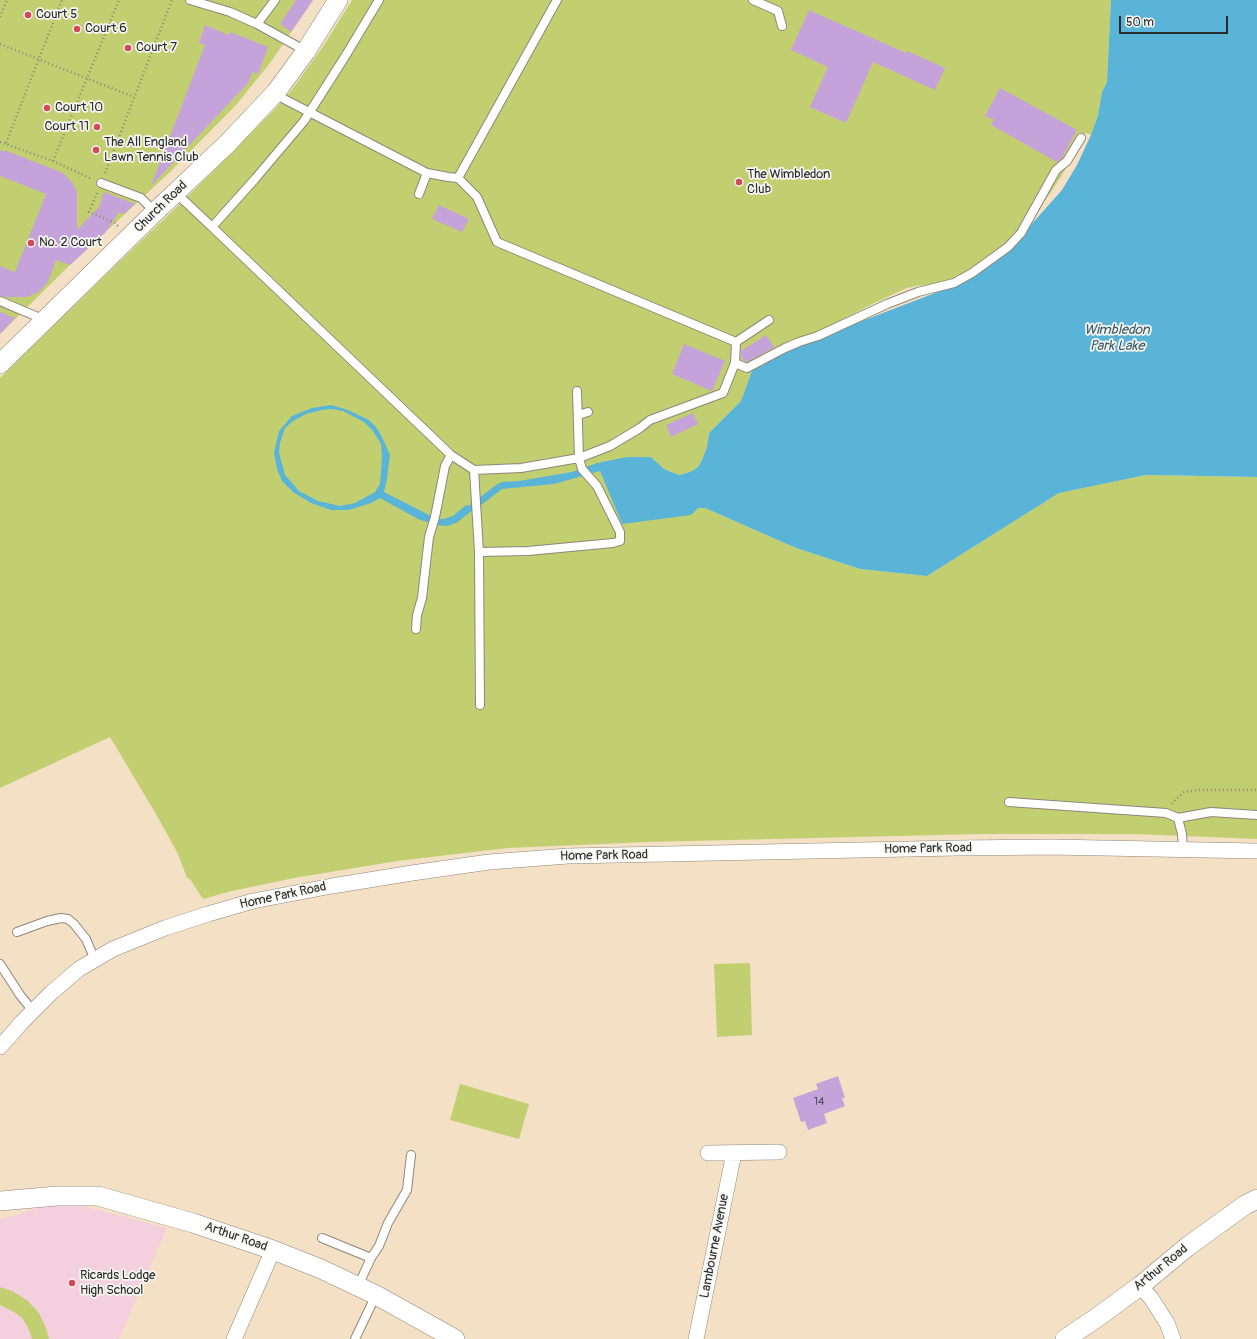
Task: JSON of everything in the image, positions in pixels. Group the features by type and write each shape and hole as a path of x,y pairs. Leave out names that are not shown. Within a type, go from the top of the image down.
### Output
{"street":[{"name":"Church Road","path":"0,364 155,212 227,144 276,92 306,51 338,0"},
{"name":"Home Park Road","path":"0,1047 52,992 74,974 114,949 165,928 253,901 397,875 489,862 568,856 1051,847 1257,851"},
{"path":"708,1153 779,1152"},
{"name":"Lambourne Avenue","path":"696,1339 734,1153"},
{"name":"Arthur Road","path":"0,1201 57,1196 98,1196 193,1223 273,1250 321,1269 358,1286 455,1339"},
{"name":"Arthur Road","path":"1065,1339 1140,1286 1187,1247 1245,1205 1257,1199"},
{"path":"234,1339 273,1250"},
{"path":"1140,1286 1151,1298 1167,1323 1173,1339"}],"lane":[{"path":"190,0 230,12 258,24 306,51"},
{"path":"258,24 275,0"},
{"path":"212,227 304,121 380,0"},
{"path":"458,178 556,0"},
{"path":"753,0 778,12 782,26"},
{"path":"276,92 284,99 427,173 458,178 477,197 498,242 736,342"},
{"path":"735,363 747,368 785,348 818,336 887,304 918,292 954,282 972,273 1008,247 1021,233 1056,170 1067,161 1081,138"},
{"path":"420,194 427,173"},
{"path":"101,183 141,198 155,212"},
{"path":"176,192 451,455 474,470 521,468 579,458 610,446 640,428 650,420 723,393 735,363 736,342"},
{"path":"0,301 45,320"},
{"path":"736,342 769,320"},
{"path":"480,552 528,552 614,543 620,541 620,532 597,486 582,469 579,458 578,391"},
{"path":"578,415 588,412"},
{"path":"416,629 417,615 422,598 429,537 435,517 445,466 451,455"},
{"path":"474,470 480,552 480,705"},
{"path":"1009,802 1166,813 1178,818 1211,812 1257,815"},
{"path":"1178,818 1182,834 1183,849"},
{"path":"18,932 47,920 61,918 68,919 74,924 86,940 95,960"},
{"path":"0,964 33,1011"},
{"path":"358,1286 371,1258 379,1246 388,1223 407,1190 411,1155"},
{"path":"322,1238 371,1258"},
{"path":"355,1339 376,1296"}],"path":[{"path":"0,17 7,0"},
{"path":"6,143 62,0"},
{"path":"53,161 119,0"},
{"path":"115,223 89,212 172,0"},
{"path":"0,44 134,98"},
{"path":"0,142 53,161 101,183"},
{"path":"1166,813 1177,798 1184,792 1199,790 1257,790"}],"shaded area":[{"name":"Ricards Lodge High School","path":"67,1202 167,1228 119,1339 0,1339 0,1220 50,1204"}],"green space":[{"name":"The All England Lawn Tennis Club","path":"0,0 313,0 270,63 236,105 170,172 70,265 0,334"},
{"path":"352,0 1111,0 1107,82 1102,92 1098,115 1091,135 1086,133 1051,192 1035,214 1011,241 965,273 950,281 907,288 872,304 815,334 791,340 763,355 753,368 741,401 709,433 707,447 702,460 698,467 690,472 679,475 664,469 651,457 597,463 622,524 698,507 705,508 796,548 860,569 927,576 1059,493 1146,475 1257,477 1257,839 1134,834 981,834 647,842 508,848 397,861 294,878 232,891 203,899 190,879 187,878 178,854 110,737 0,788 0,378 184,200 273,111 291,91 324,45"},
{"path":"750,963 752,1035 717,1037 714,964"},
{"path":"460,1084 529,1104 519,1139 450,1120"},
{"path":"0,1287 12,1291 27,1300 39,1313 49,1339 32,1339 23,1319 14,1312 0,1305"}],"water":[{"name":"Wimbledon Park Lake","path":"1111,0 1257,0 1257,477 1146,475 1059,493 927,576 860,569 796,548 705,508 698,508 691,515 622,524 600,471 554,484 502,489 456,523 447,526 436,525 418,519 380,498 371,503 349,510 331,510 311,503 293,492 282,481 277,469 274,453 279,431 292,416 312,408 331,405 348,410 369,420 381,435 390,455 384,492 438,519 453,516 465,506 470,505 502,482 519,481 572,472 597,463 627,457 651,457 664,469 679,475 690,472 698,467 702,460 707,447 709,433 741,401 753,368 820,337 956,285 979,273 1013,245 1062,190 1077,165 1091,135 1098,115 1102,92 1107,82","holes":["332,409 343,411 364,422 373,431 381,444 382,457 380,484 375,492 355,503 340,506 318,501 299,491 285,475 279,453 280,443 285,428 293,421 306,414 322,410"]}],"building":[{"path":"296,0 313,0 291,32 280,24"},
{"path":"809,10 906,53 907,51 945,68 935,90 873,62 846,123 810,107 828,67 791,50"},
{"path":"205,25 229,35 230,32 268,47 258,74 252,72 248,83 151,186 205,45 199,43"},
{"path":"1000,88 1077,130 1062,158 1057,162 991,125 994,120 985,116"},
{"name":"No. 2 Court","path":"0,151 7,151 63,173 72,182 77,192 77,230 99,207 104,192 135,204 124,214 119,212 105,233 70,265 56,260 48,282 39,292 27,297 0,296 0,266 15,272 46,194 0,176"},
{"path":"439,205 469,219 462,232 432,219"},
{"path":"0,312 15,318 0,334"},
{"path":"766,335 774,347 747,362 744,361 741,356 741,351"},
{"path":"684,344 725,361 712,391 672,374"},
{"path":"693,413 698,424 671,437 666,425"},
{"path":"838,1076 845,1098 842,1098 845,1106 824,1114 827,1123 808,1130 805,1121 801,1122 793,1098 818,1089 816,1084"}],"place":[{"name":"Court 5","path":"28,15"},
{"name":"Court 6","path":"77,29"},
{"name":"Court 7","path":"128,48"},
{"name":"Court 10","path":"47,108"},
{"name":"Court 11","path":"97,127"},
{"name":"The All England Lawn Tennis Club","path":"96,150"},
{"name":"The Wimbledon Club","path":"739,182"},
{"name":"No. 2 Court","path":"31,243"},
{"name":"Ricards Lodge High School","path":"72,1283"}]}
